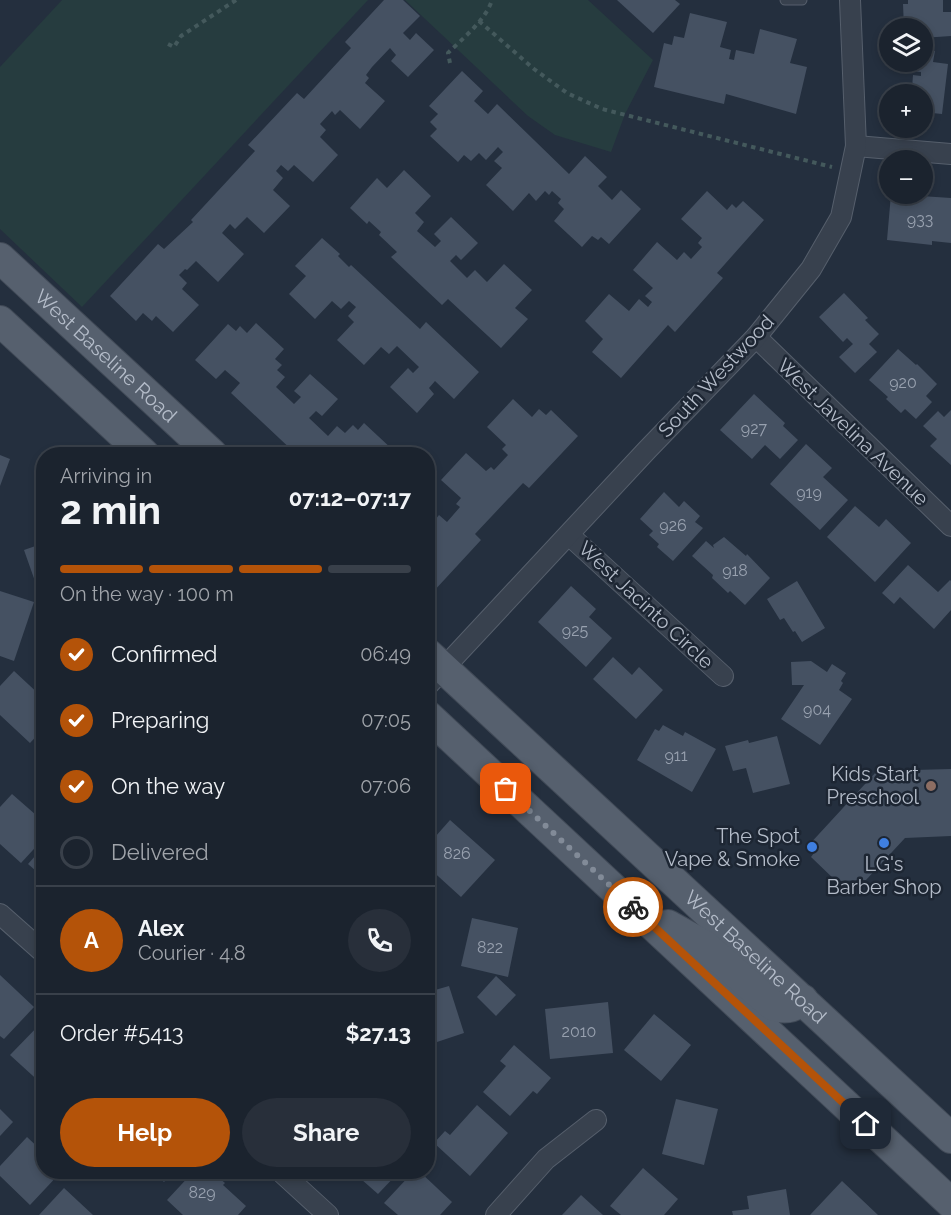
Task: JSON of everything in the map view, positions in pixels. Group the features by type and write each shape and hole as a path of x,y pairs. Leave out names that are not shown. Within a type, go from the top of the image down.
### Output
{"main road":[{"name":"West Baseline Road","path":"0,258 204,447"},
{"path":"0,321 136,447"},
{"name":"West Baseline Road","path":"435,671 803,1000 951,1138"},
{"path":"435,723 951,1203"},
{"path":"628,903 704,945 771,1004 779,1008 788,1008 796,1006 803,1000"}],"street":[{"name":"South Westwood","path":"435,667 569,535 646,450 756,337 811,269 841,217 856,146 850,0"},
{"path":"856,146 951,154"},
{"name":"West Javelina Avenue","path":"756,337 951,526"},
{"name":"West Jacinto Circle","path":"569,535 723,676"},
{"path":"0,914 36,946"},
{"path":"495,1215 546,1159 596,1120"},
{"path":"289,1179 328,1215"}],"lane":[{"path":"785,0 802,0"}],"path":[{"path":"168,44 174,47 181,36 236,0"},
{"path":"450,63 448,52 490,8 492,0"},
{"path":"479,21 534,69 567,93 602,109 852,172"}],"green space":[{"path":"62,0 368,0 82,307 0,229 0,67"},
{"path":"405,0 588,0 653,60 625,114 611,152 555,135 528,116"}],"building":[{"path":"384,0 403,0 420,16 403,33 410,40 416,33 434,50 408,77 391,61 396,55 390,48 372,67 366,75 369,78 365,83 385,101 360,129 340,110 335,115 332,111 320,124 326,130 320,137 338,155 313,182 294,165 288,171 281,165 276,171 283,178 273,190 290,206 264,233 247,217 235,229 230,224 222,233 244,254 218,282 196,261 179,275 187,283 182,289 199,305 173,332 156,316 152,321 143,313 136,321 110,296 158,244 164,249 193,222 191,220 255,151 248,145 297,93 304,99 351,48 345,42"},
{"path":"617,0 675,0 680,4 653,33"},
{"path":"908,0 943,0 943,12 951,12 951,36 933,37 933,18 904,18 903,4 908,4"},
{"path":"690,13 727,22 720,47 731,50 729,59 734,60 736,50 754,54 760,29 797,39 790,63 807,67 796,114 726,94 724,104 654,87 664,43 672,45 674,36 684,38"},
{"path":"933,62 948,64 942,114 933,113 933,84 912,84 913,75 921,76 921,72 933,72"},
{"path":"462,71 483,91 474,101 488,114 497,104 569,174 585,156 607,177 598,186 612,200 621,190 641,209 609,244 601,237 598,240 592,236 582,247 554,221 564,209 558,203 561,199 552,191 549,195 545,191 536,201 529,193 513,211 486,185 502,168 494,161 503,152 498,147 486,160 479,153 471,161 464,155 458,162 430,136 437,129 430,122 438,114 429,106"},
{"path":"404,170 431,196 415,213 424,222 417,231 435,247 441,241 434,234 451,217 478,243 461,260 456,255 450,261 467,278 475,270 487,282 504,264 532,290 515,308 528,319 501,348 448,299 442,305 391,257 397,252 379,235 381,232 369,221 367,224 350,208 377,178 387,188"},
{"path":"707,191 727,210 732,204 736,208 743,201 764,220 717,273 723,278 675,332 668,325 621,378 592,352 603,339 585,321 609,294 629,311 639,299 648,307 652,302 645,296 653,288 633,270 657,242 677,260 684,252 691,259 702,247 698,243 702,238 681,219"},
{"path":"933,197 951,198 951,243 932,241 932,245 887,240 890,204 933,204"},
{"path":"322,238 340,254 338,256 349,267 351,265 420,329 426,322 479,372 454,399 435,381 429,388 434,394 417,413 390,387 408,368 413,373 419,367 397,346 389,354 381,347 364,365 337,340 354,322 348,316 356,307 349,301 341,309 332,301 315,319 289,294 306,276 295,266"},
{"path":"844,293 868,318 865,320 879,334 869,344 877,352 855,373 839,357 853,344 847,338 843,342 819,317"},
{"path":"256,323 284,349 275,359 282,365 277,370 285,377 276,387 294,404 301,397 294,391 310,374 338,399 322,416 316,411 309,418 328,436 337,426 345,433 353,425 358,430 364,423 390,447 289,447 231,393 240,383 225,370 216,379 195,360 228,324 236,331 240,326 247,333"},
{"path":"898,349 937,384 926,396 932,402 916,419 905,409 901,413 886,399 888,397 869,380"},
{"path":"754,394 785,423 783,426 798,440 780,459 765,445 752,459 720,430"},
{"path":"513,399 532,417 539,409 546,415 551,410 578,436 529,488 523,483 475,534 481,540 435,590 435,520 439,515 447,522 460,507 456,504 461,498 441,480 466,453 486,471 491,467 494,470 508,455 502,449 506,445 487,427"},
{"path":"951,410 951,465 930,446 937,439 923,426 938,411 944,417"},
{"path":"806,444 832,468 823,477 848,500 820,530 770,484"},
{"path":"0,455 10,459 0,486"},
{"path":"664,492 679,507 684,501 700,516 695,522 703,528 673,561 657,547 659,544 649,535 653,531 640,519"},
{"path":"855,506 879,527 886,519 911,543 875,582 827,537"},
{"path":"724,537 746,556 747,554 770,578 745,605 730,591 728,593 712,578 713,575 692,556 706,541 714,548 713,545"},
{"path":"36,546 36,584 24,550"},
{"path":"908,565 938,592 951,581 951,610 934,629 900,597 894,604 882,593"},
{"path":"797,581 825,628 802,642 784,618 780,620 767,599"},
{"path":"571,586 596,609 589,617 612,638 586,667 538,622"},
{"path":"0,591 34,602 14,661 0,656"},
{"path":"613,657 632,675 639,667 663,690 636,719 593,679"},
{"path":"811,661 827,672 832,664 846,673 839,690 852,699 820,745 781,719 804,685 792,685 791,662"},
{"path":"14,671 36,691 36,737 30,743 0,715 0,686"},
{"path":"663,725 683,736 685,732 716,749 692,792 637,760 655,729 659,731"},
{"path":"777,736 790,784 753,793 746,768 733,771 725,746"},
{"path":"951,769 951,836 905,838 866,880 836,881 811,857 814,853 807,847 877,771"},
{"path":"12,794 36,815 36,847 21,863 0,844 0,807"},
{"path":"450,820 495,860 461,897 435,873 435,837"},
{"path":"36,855 36,871 28,864"},
{"path":"472,918 518,928 508,977 461,966"},
{"path":"0,975 34,1007 4,1039 0,1036"},
{"path":"496,976 516,995 496,1016 477,997"},
{"path":"449,986 464,1033 435,1043 435,990"},
{"path":"608,1002 613,1053 550,1059 545,1009"},
{"path":"654,1014 691,1045 661,1081 624,1050"},
{"path":"36,1028 36,1079 10,1055"},
{"path":"514,1045 551,1078 537,1094 533,1091 510,1116 483,1092 506,1066 500,1061"},
{"path":"676,1099 718,1109 704,1165 662,1154"},
{"path":"477,1105 508,1133 470,1176 435,1144 445,1131 450,1135"},
{"path":"0,1109 13,1122 0,1136"},
{"path":"27,1137 36,1145 36,1179 54,1179 30,1205 0,1176 0,1166"},
{"path":"643,1168 678,1199 664,1215 621,1215 610,1206"},
{"path":"186,1179 220,1179 225,1183 223,1185 246,1206 238,1215 183,1215 167,1200"},
{"path":"361,1179 392,1179 378,1194"},
{"path":"406,1179 427,1179 452,1202 440,1215 398,1215 384,1203"},
{"path":"842,1181 878,1215 810,1215"},
{"path":"64,1188 93,1215 39,1215"},
{"path":"786,1189 790,1215 733,1215 732,1211 749,1209 747,1196"},
{"path":"581,1195 603,1215 562,1215"}],"way so far":[{"path":"506,789 633,907"}],"place":[{"name":"Kids Start Preschool","path":"931,786"},
{"name":"LG's Barber Shop","path":"884,843"},
{"name":"The Spot Vape & Smoke","path":"812,847"}],"route":[{"path":"633,907 866,1124"}]}
